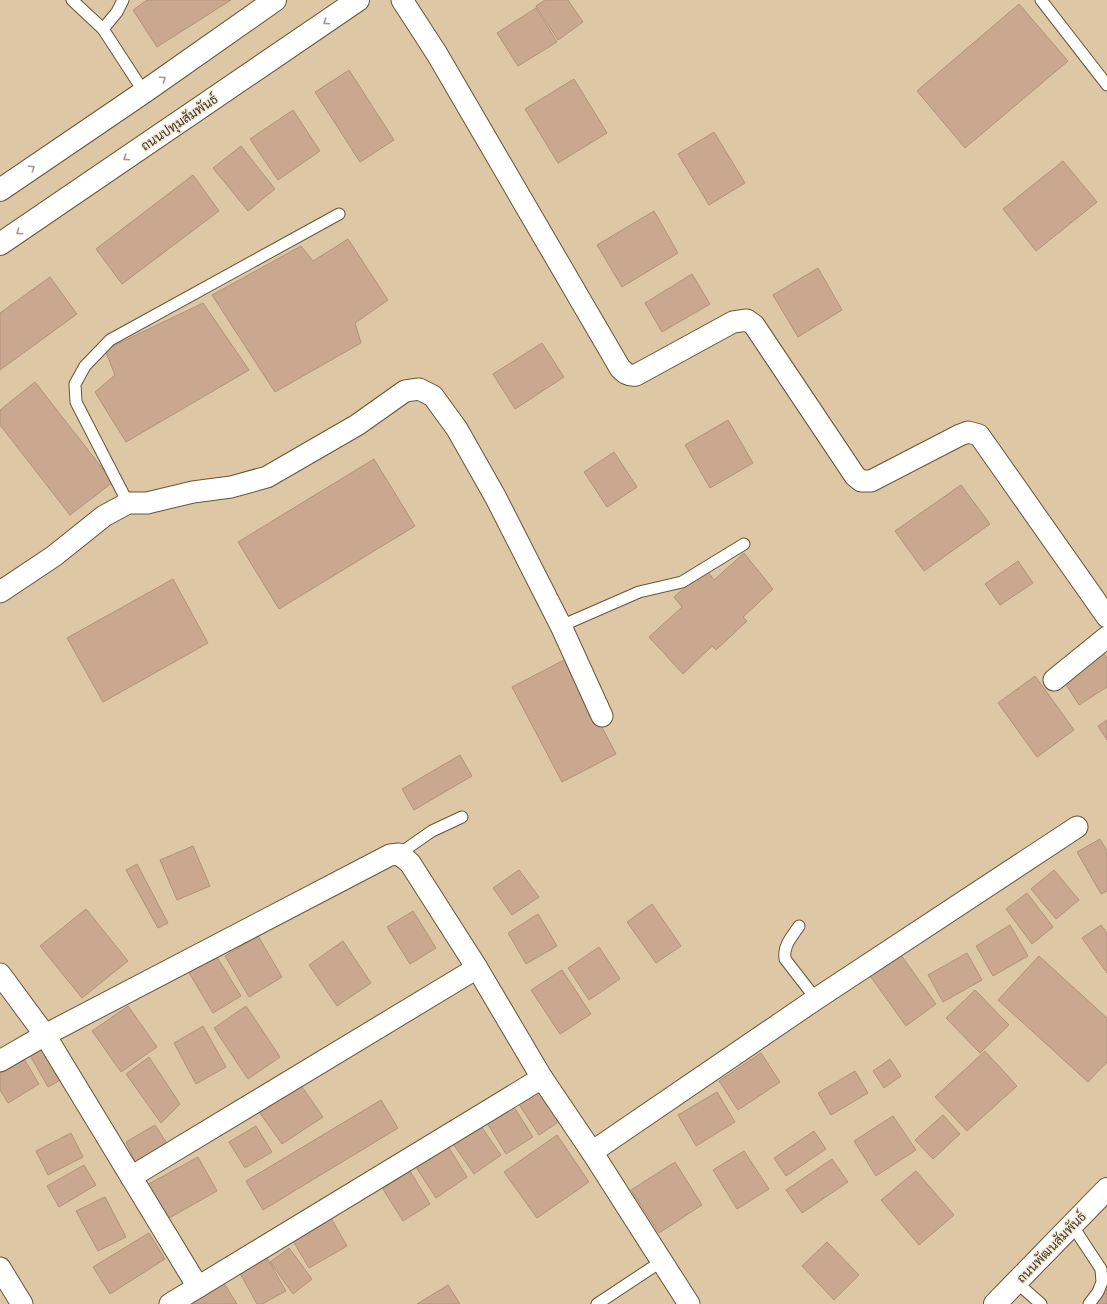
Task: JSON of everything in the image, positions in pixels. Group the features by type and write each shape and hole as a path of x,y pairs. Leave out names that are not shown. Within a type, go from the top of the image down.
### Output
{"street":[{"path":"0,190 144,92 275,0"},
{"name":"ถนนปทุมสัมพันธ์","path":"0,244 358,0"},
{"path":"402,0 437,54 620,368 624,372 632,376 636,375 733,322 747,320 754,325 855,476 861,481 871,481 960,435 968,432 979,435 1107,617"},
{"path":"0,592 54,556 104,516 128,503 147,502 193,492 231,487 267,477 357,425 405,391 419,389 433,396 457,429 496,498 561,626 602,716"},
{"path":"1054,680 1107,637"},
{"path":"592,1152 816,999 1077,827"},
{"path":"0,1061 45,1035 390,855 399,854 410,863 477,968 542,1078 592,1152 689,1304"},
{"path":"131,1177 477,968"},
{"path":"0,974 45,1035 198,1287"},
{"path":"170,1304 542,1078"},
{"name":"ถนนพัฒนสัมพันธ์","path":"995,1304 1107,1189"},
{"path":"0,1268 22,1304"}],"lane":[{"path":"72,0 103,29 144,92"},
{"path":"103,29 117,12 122,0"},
{"path":"1041,0 1107,85"},
{"path":"128,503 76,402 75,384 84,366 110,340 339,214"},
{"path":"561,626 639,592 682,582 744,544"},
{"path":"399,854 432,831 462,817"},
{"path":"799,926 786,945 784,953 785,959 816,999"},
{"path":"1072,1225 1101,1270 1102,1282 1098,1292 1089,1304"},
{"path":"597,1304 662,1261"},
{"path":"1016,1282 1041,1304"}],"building":[{"path":"147,0 231,0 157,47 133,10"},
{"path":"545,0 568,0 583,22 558,40 536,6"},
{"path":"1019,4 1068,61 965,148 917,91"},
{"path":"536,8 557,42 518,66 497,33"},
{"path":"349,70 394,140 360,162 315,92"},
{"path":"574,79 607,133 558,163 525,109"},
{"path":"293,110 320,151 278,180 250,139"},
{"path":"714,132 745,183 709,205 678,154"},
{"path":"241,146 275,189 248,211 213,168"},
{"path":"1063,161 1097,202 1036,251 1003,209"},
{"path":"193,175 219,211 122,284 96,249"},
{"path":"654,211 678,253 622,287 597,245"},
{"path":"348,239 388,300 355,323 361,343 275,392 212,295 301,246 313,261"},
{"path":"818,268 842,310 798,337 773,295"},
{"path":"692,274 710,304 662,332 645,303"},
{"path":"50,277 77,314 0,370 0,313"},
{"path":"203,303 249,370 126,442 95,392 115,375 105,350"},
{"path":"542,343 564,377 515,409 493,374"},
{"path":"35,382 113,482 70,515 0,425 0,410"},
{"path":"728,420 753,463 710,488 685,445"},
{"path":"614,452 637,487 607,507 584,472"},
{"path":"374,459 415,526 279,609 238,542"},
{"path":"961,485 990,524 924,571 895,531"},
{"path":"744,553 773,589 743,617 747,621 716,650 712,646 683,674 649,637 682,607 674,597 706,569 714,580"},
{"path":"1018,561 1033,583 1000,605 985,584"},
{"path":"173,579 208,643 103,702 67,638"},
{"path":"1102,651 1107,658 1107,687 1079,705 1062,678"},
{"path":"566,659 616,754 562,782 512,687"},
{"path":"1035,676 1074,730 1037,757 998,703"},
{"path":"1107,720 1107,740 1098,726"},
{"path":"460,755 472,776 414,810 402,789"},
{"path":"1100,839 1107,851 1107,891 1101,894 1077,852"},
{"path":"193,846 210,886 177,900 160,860"},
{"path":"137,864 168,923 158,928 126,870"},
{"path":"519,870 539,897 512,915 493,888"},
{"path":"1054,870 1079,900 1056,919 1031,889"},
{"path":"1027,893 1053,927 1032,944 1006,909"},
{"path":"652,904 681,946 656,963 627,922"},
{"path":"86,909 128,961 82,998 40,946"},
{"path":"413,911 436,948 410,964 387,927"},
{"path":"538,914 557,946 526,964 508,933"},
{"path":"1010,925 1028,956 993,976 976,946"},
{"path":"1101,925 1107,933 1107,973 1082,938"},
{"path":"258,936 282,977 249,997 225,956"},
{"path":"343,941 371,983 337,1006 309,965"},
{"path":"599,947 620,979 589,1000 568,968"},
{"path":"896,948 936,1004 906,1026 866,970"},
{"path":"967,953 982,980 943,1002 928,975"},
{"path":"215,954 241,996 213,1013 188,971"},
{"path":"1039,956 1107,1018 1107,1062 1088,1082 998,1000"},
{"path":"562,970 591,1014 560,1034 531,990"},
{"path":"975,990 1009,1025 980,1053 946,1018"},
{"path":"128,1006 157,1047 121,1072 92,1031"},
{"path":"246,1006 280,1057 248,1079 214,1028"},
{"path":"203,1026 226,1067 196,1084 174,1043"},
{"path":"43,1040 64,1078 48,1087 27,1050"},
{"path":"985,1051 1017,1086 967,1131 935,1097"},
{"path":"761,1053 780,1082 738,1110 719,1081"},
{"path":"21,1054 39,1084 8,1103 0,1090 0,1067"},
{"path":"149,1057 180,1104 161,1123 126,1074"},
{"path":"890,1059 901,1076 884,1088 873,1071"},
{"path":"855,1071 868,1093 831,1115 818,1093"},
{"path":"298,1081 323,1117 282,1144 257,1109"},
{"path":"536,1085 560,1121 539,1135 515,1098"},
{"path":"717,1092 735,1122 696,1146 678,1115"},
{"path":"381,1100 398,1128 263,1210 246,1181"},
{"path":"510,1101 533,1137 506,1154 484,1118"},
{"path":"943,1115 960,1134 933,1159 915,1140"},
{"path":"893,1116 916,1150 876,1176 854,1141"},
{"path":"478,1122 501,1155 474,1174 451,1141"},
{"path":"155,1125 168,1145 135,1162 126,1142"},
{"path":"256,1126 272,1152 245,1168 229,1142"},
{"path":"814,1131 826,1149 786,1176 774,1158"},
{"path":"71,1133 83,1157 48,1175 36,1151"},
{"path":"557,1135 589,1182 537,1218 504,1172"},
{"path":"446,1143 467,1177 436,1198 414,1164"},
{"path":"744,1151 769,1189 737,1209 713,1170"},
{"path":"198,1157 217,1191 164,1221 145,1186"},
{"path":"832,1159 848,1182 802,1213 786,1190"},
{"path":"675,1162 702,1205 659,1233 631,1190"},
{"path":"84,1165 96,1185 59,1207 47,1186"},
{"path":"410,1171 430,1204 403,1221 383,1189"},
{"path":"916,1171 954,1215 919,1245 881,1200"},
{"path":"105,1197 126,1237 98,1251 76,1211"},
{"path":"327,1211 347,1246 309,1268 289,1234"},
{"path":"149,1233 165,1259 110,1294 93,1267"},
{"path":"827,1242 859,1275 834,1300 802,1266"},
{"path":"289,1248 312,1279 293,1294 270,1262"},
{"path":"264,1253 286,1291 262,1304 257,1304 237,1268"},
{"path":"222,1280 237,1304 193,1304 191,1300"},
{"path":"448,1285 460,1304 417,1304"},
{"path":"1107,1287 1107,1304 1090,1304"}]}
